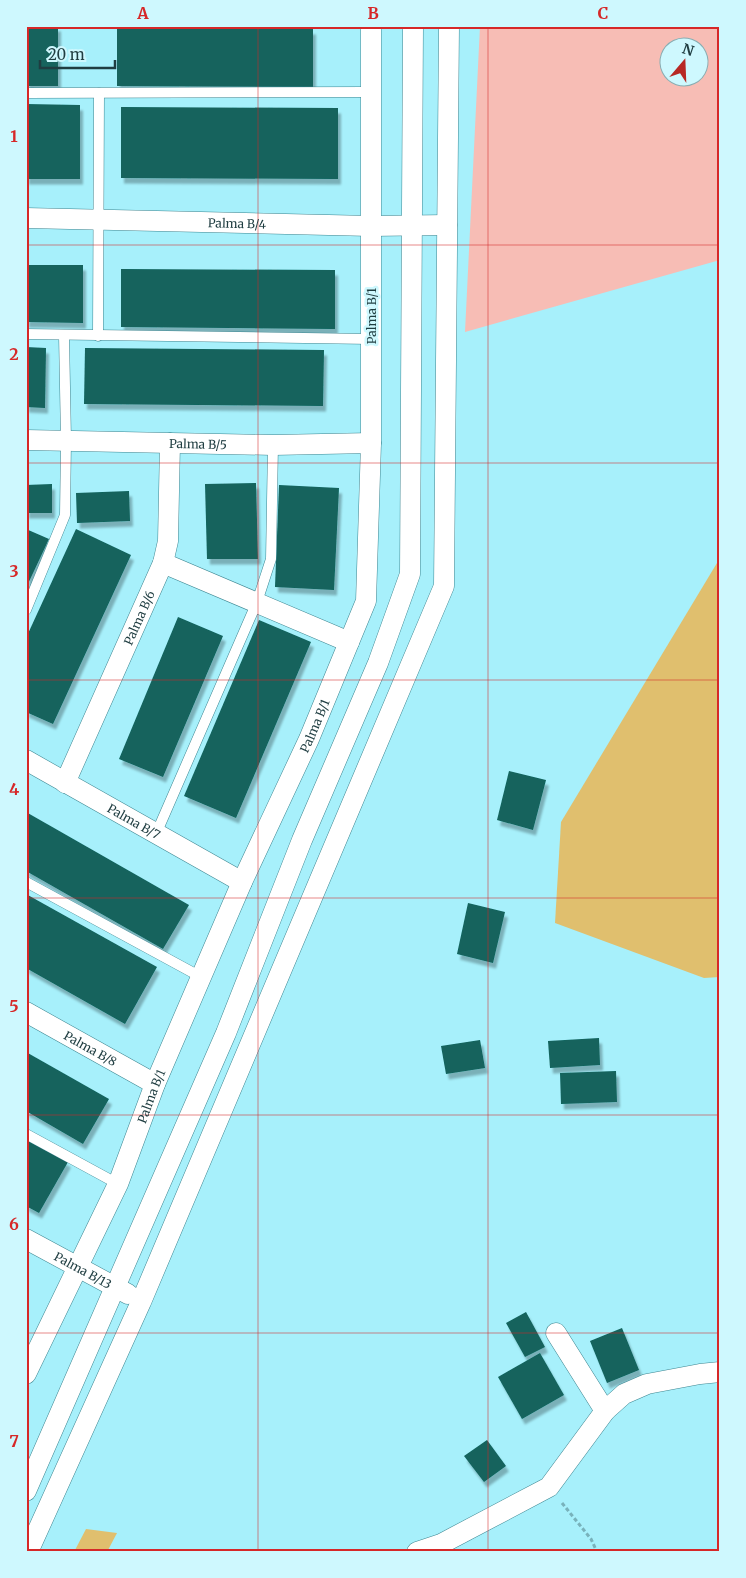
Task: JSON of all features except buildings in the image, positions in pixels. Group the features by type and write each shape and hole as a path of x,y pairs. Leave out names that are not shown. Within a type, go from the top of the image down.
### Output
{"street":[{"name":"Palma B/1","path":"28,1367 118,1184 155,1084 242,882 308,739 366,602 371,443 371,26"},
{"path":"26,1491 226,1033 302,840 378,663 410,574 413,26"},
{"path":"28,1552 141,1302 444,586 449,26"},
{"name":"Palma B/4","path":"26,218 371,226 447,225"},
{"name":"Palma B/5","path":"26,440 273,445 371,443"},
{"name":"Palma B/6","path":"64,783 163,563 168,541 170,443"},
{"path":"163,563 349,642"},
{"name":"Palma B/7","path":"26,760 242,882"},
{"name":"Palma B/8","path":"26,1012 155,1084"},
{"name":"Palma B/13","path":"26,1239 141,1302"},
{"path":"556,1333 605,1412"},
{"path":"417,1552 440,1544 549,1487 605,1412 624,1394 647,1384 720,1372"}],"lane":[{"path":"26,93 371,92"},
{"path":"98,336 99,93"},
{"path":"26,334 371,339"},
{"path":"26,610 65,515 64,335"},
{"path":"156,834 257,602 271,559 273,445"},
{"path":"26,882 201,978"},
{"path":"26,1134 118,1184"}],"path":[{"path":"549,1487 591,1539 597,1552"}],"shaded area":[{"path":"480,26 720,26 720,260 465,332"},
{"path":"720,558 720,977 704,978 555,923 561,822"},
{"path":"86,1529 117,1533 107,1552 74,1552"}]}
